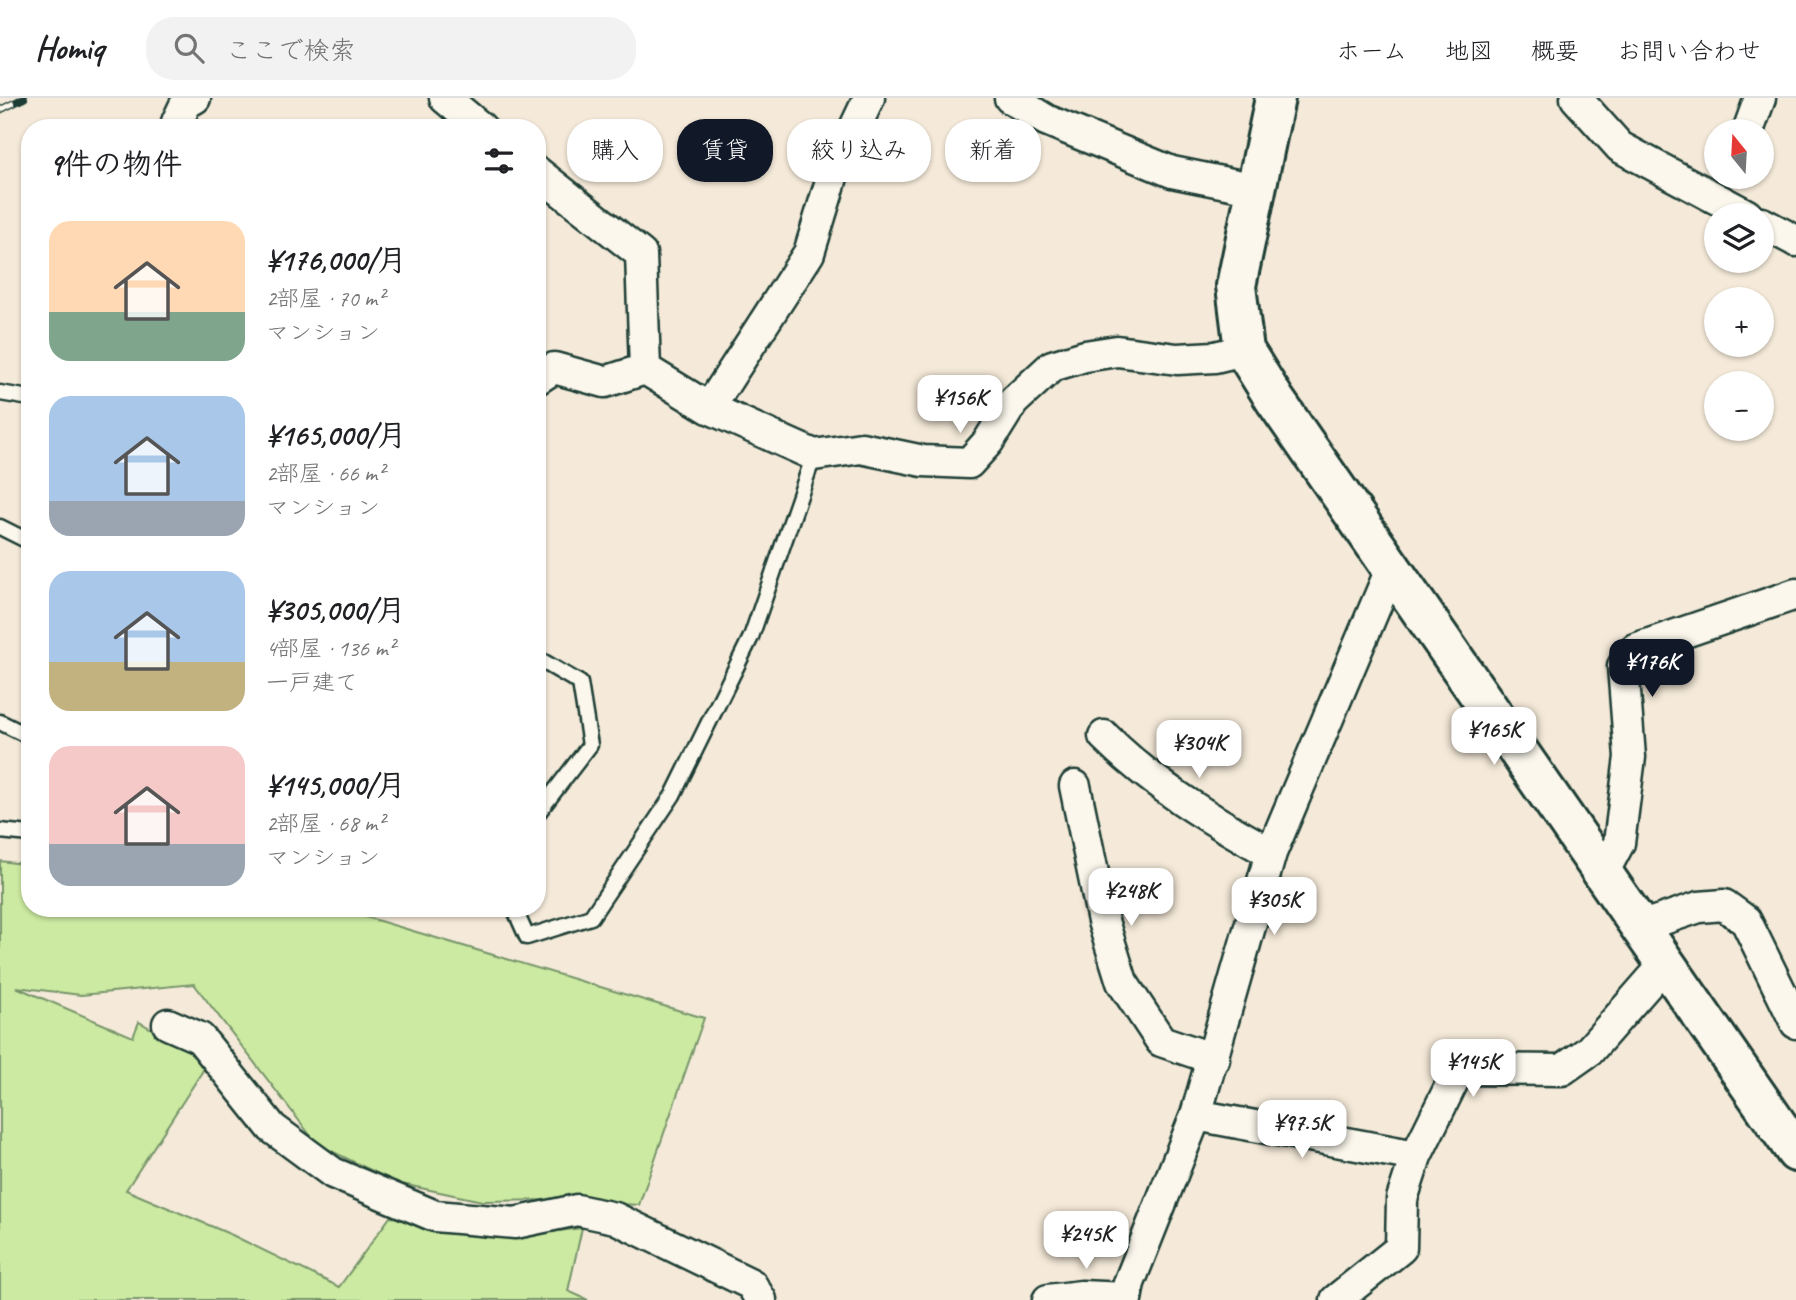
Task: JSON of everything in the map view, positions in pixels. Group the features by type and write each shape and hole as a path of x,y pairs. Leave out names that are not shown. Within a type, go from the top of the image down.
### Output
{"street":[{"path":"178,119 186,103 195,98"},
{"path":"445,98 470,119"},
{"path":"709,408 809,253 832,174 869,98"},
{"path":"1010,98 1046,120 1172,172 1256,189"},
{"path":"1275,98 1236,286 1244,350 1275,400 1796,1152"},
{"path":"1576,98 1620,147 1733,198"},
{"path":"1752,119 1760,98"},
{"path":"546,179 641,254 645,369"},
{"path":"1774,229 1796,241"},
{"path":"546,373 554,368 605,382 645,369 709,408 814,455 860,448 923,461 969,463 988,442 1013,402 1052,366 1117,351 1177,359 1215,357 1244,350"},
{"path":"1048,1300 1082,1296 1126,1299 1196,1115 1271,853 1392,567"},
{"path":"1603,873 1619,843 1630,757 1623,666 1634,649 1796,594"},
{"path":"1104,736 1133,765 1211,820 1271,853"},
{"path":"1074,786 1102,921 1122,982 1161,1041 1214,1059"},
{"path":"1640,927 1699,907 1724,905 1746,921 1796,1023"},
{"path":"1336,1300 1401,1248 1402,1199 1416,1156 1459,1069 1562,1070 1589,1051 1666,963"},
{"path":"168,1024 200,1038 272,1128 333,1174 435,1216 514,1223 577,1210 615,1218 751,1284 761,1300"},
{"path":"1196,1115 1416,1156"}],"lane":[{"path":"0,393 21,396"},
{"path":"518,917 527,937 591,917 666,806 751,637 814,455"},
{"path":"0,527 21,538"},
{"path":"546,663 580,683 590,746 546,799"},
{"path":"0,722 21,732"},
{"path":"0,831 21,833"}],"green space":[{"path":"0,861 21,864 21,917 366,917 704,1018 639,1205 554,1200 482,1201 397,1183 317,1144 194,984 81,995 16,987 133,1037 139,1022 209,1061 126,1190 232,1235 339,1287 390,1217 543,1233 582,1228 568,1291 588,1300 0,1300"}],"railway":[{"path":"0,110 24,98"}]}
